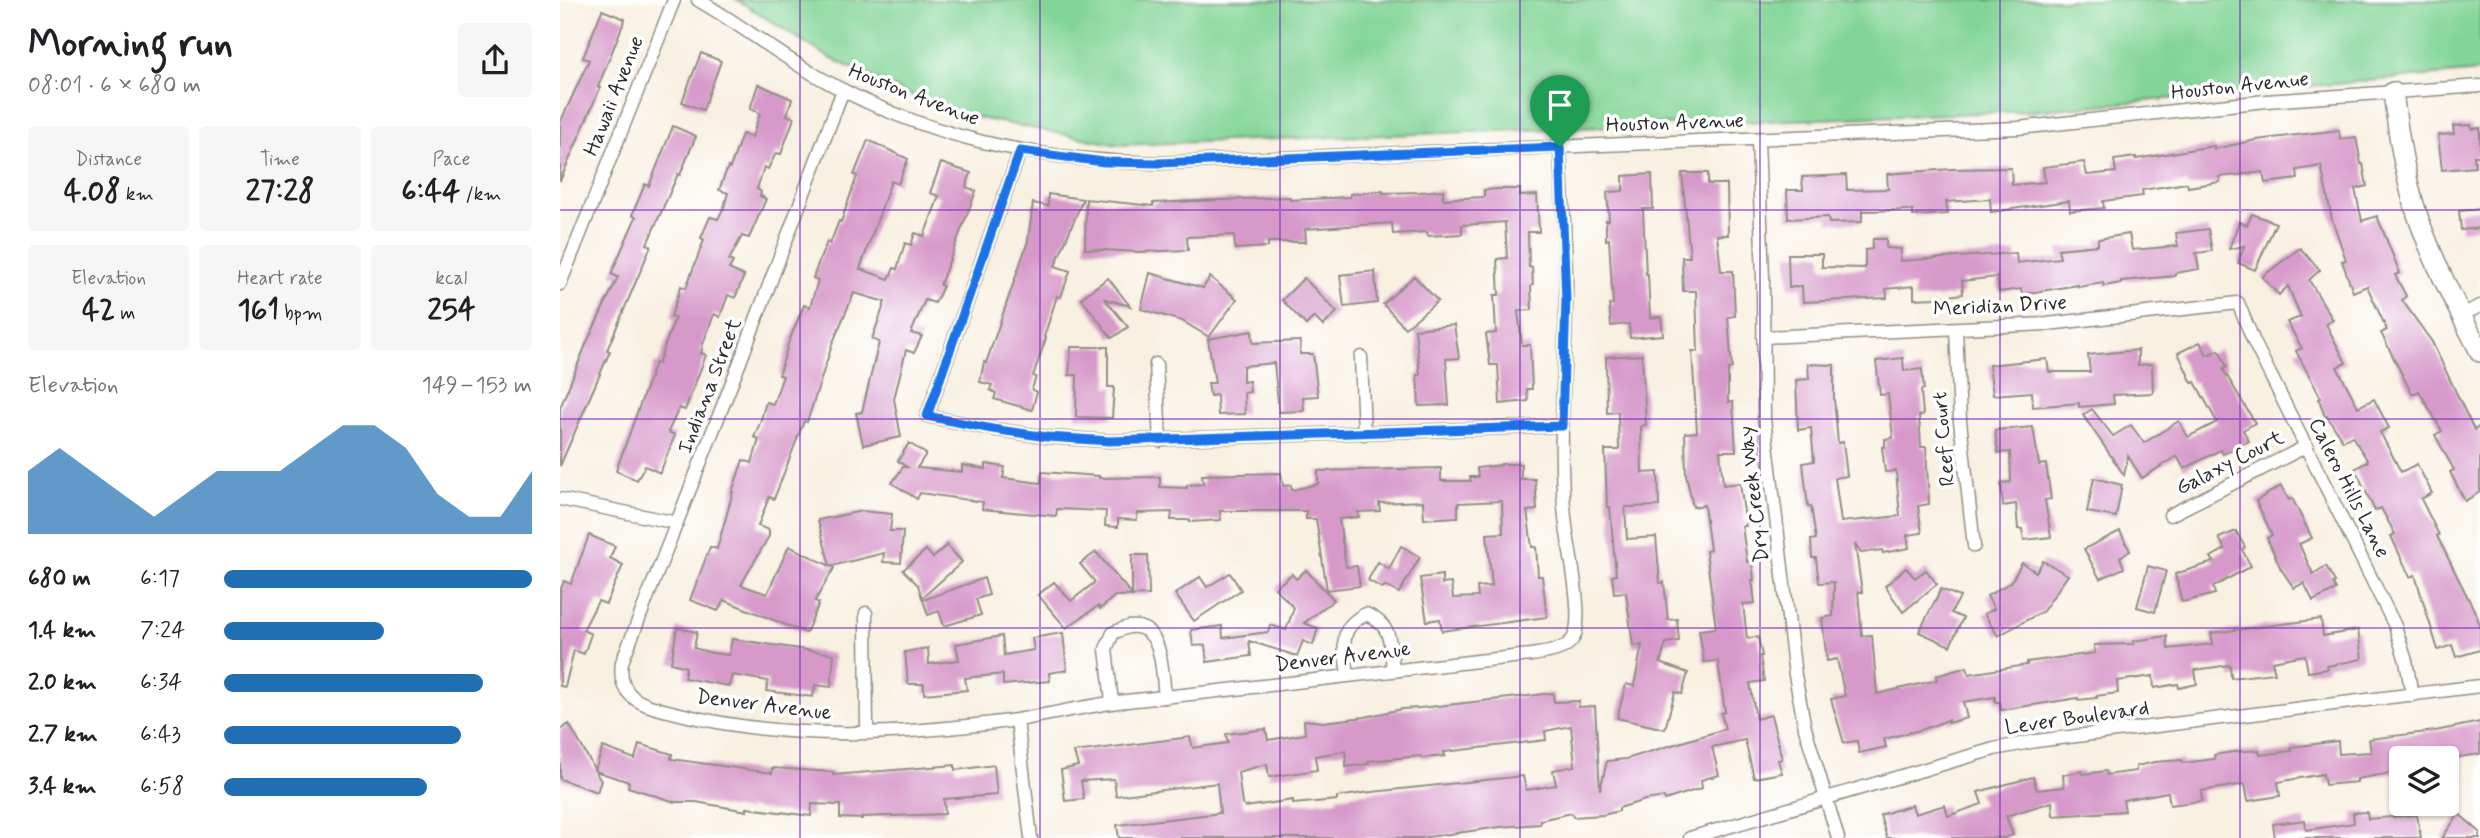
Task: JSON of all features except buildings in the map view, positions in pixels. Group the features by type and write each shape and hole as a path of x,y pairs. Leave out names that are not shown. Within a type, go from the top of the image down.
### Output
{"street":[{"name":"Hawaii Avenue","path":"560,284 674,0"},
{"name":"Houston Avenue","path":"698,0 789,59 843,90 886,110 934,128 1020,151 1104,162 1159,163 2018,128 2266,101 2480,86"},
{"name":"Indiana Street","path":"629,694 622,680 622,662 843,90"},
{"path":"2393,92 2405,171 2417,214 2433,255 2480,352"},
{"name":"Dry Creek Way","path":"1758,139 1764,419 1795,675 1805,728 1838,838"},
{"name":"Denver Avenue","path":"629,694 647,706 770,730 817,733 908,731 1017,720 1112,702 1531,655 1550,652 1570,641 1574,636 1577,611 1564,511 1562,473 1566,300 1560,147"},
{"path":"1020,151 927,416 1047,437 1110,441 1562,426"},
{"name":"Meridian Drive","path":"1763,337 2047,324 2238,303"},
{"name":"Calero Hills Lane","path":"2238,303 2254,341 2395,626 2412,695"},
{"path":"2462,315 2480,306"},
{"name":"Reef Court","path":"1956,329 1960,421 1974,546"},
{"path":"1361,357 1364,434"},
{"path":"1156,364 1160,441"},
{"name":"Galaxy Court","path":"2170,515 2306,446"},
{"path":"560,499 677,523"},
{"path":"866,613 867,732"},
{"path":"1348,675 1344,635 1353,620 1366,614 1378,619 1389,633 1393,670"},
{"path":"1112,702 1106,649 1113,633 1130,626 1147,631 1158,642 1165,697"},
{"name":"Lever Boulevard","path":"1690,838 1994,749 2036,741 2480,686"},
{"path":"1017,720 1031,838"}],"green space":[{"path":"737,0 2480,0 2480,71 2032,111 1119,145 948,112 830,58"}],"route":[{"path":"1560,147 1566,300 1562,426 1110,441 1047,437 927,416 1020,151 1104,162 1159,163 1560,147"}]}
